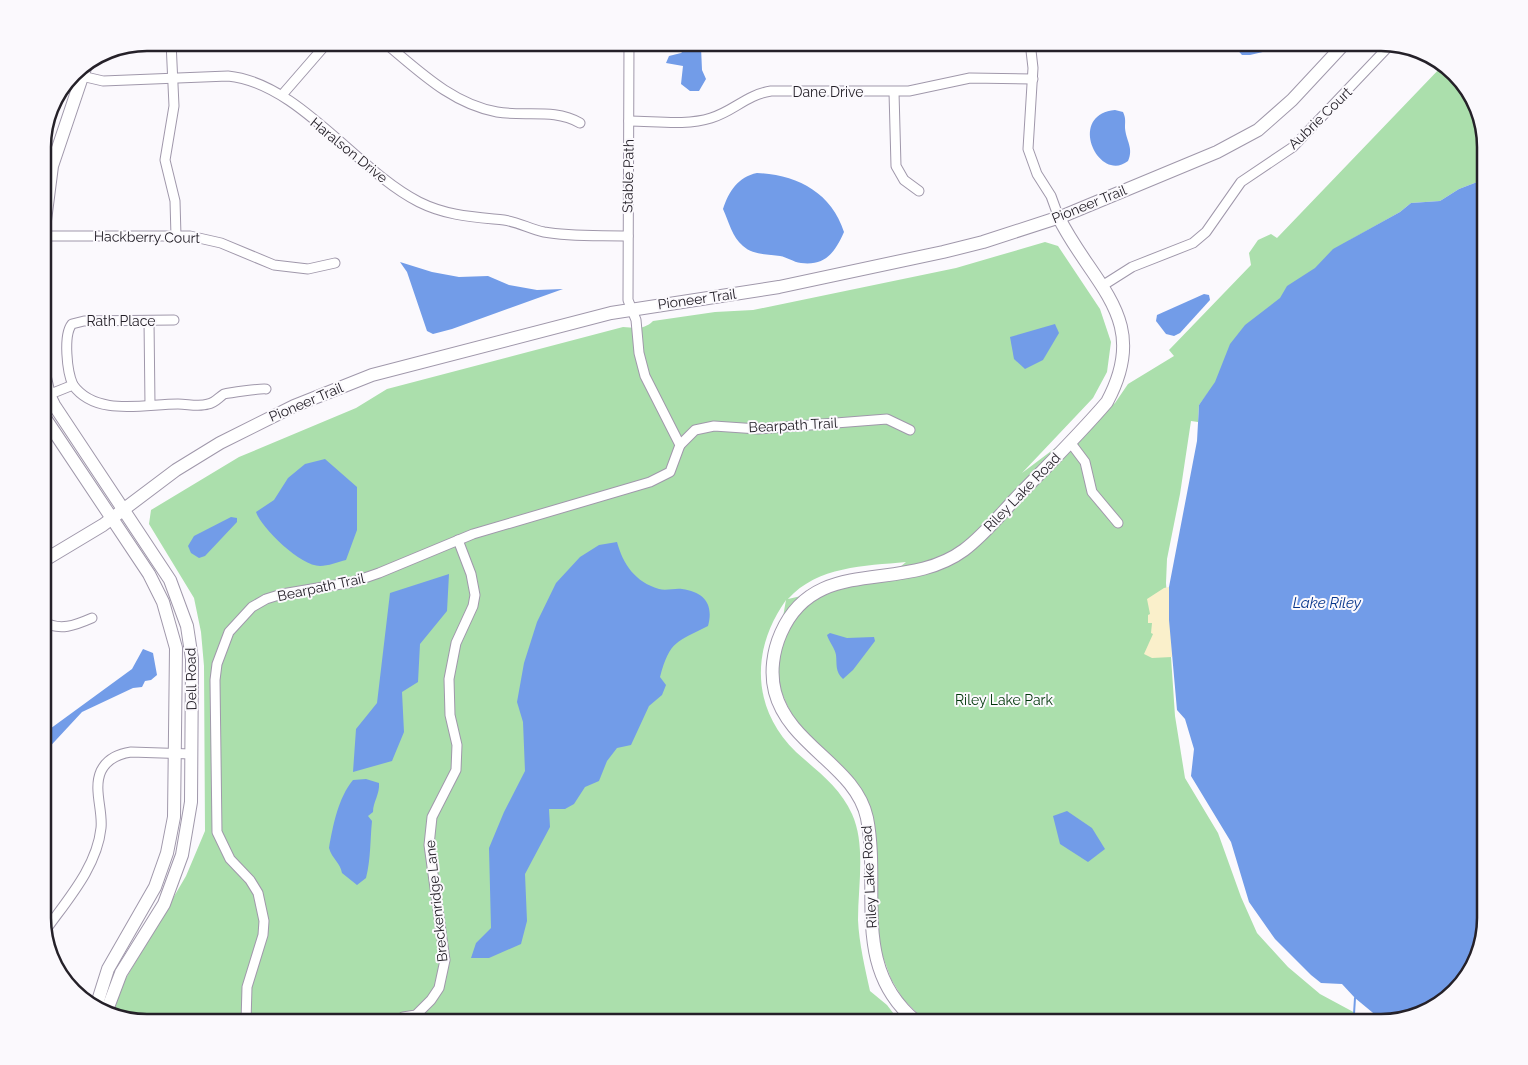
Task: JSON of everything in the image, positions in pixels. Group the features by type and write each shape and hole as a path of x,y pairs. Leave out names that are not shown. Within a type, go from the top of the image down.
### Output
{"main road":[{"name":"Pioneer Trail","path":"51,557 70,547 112,519 181,468 220,443 264,420 332,389 412,364 632,309 810,281 973,245 1058,218 1217,152 1251,134 1276,116 1337,51"},
{"path":"51,174 77,82"},
{"name":"Riley Lake Road","path":"909,1014 898,1003 887,986 874,949 870,846 866,815 853,788 812,748 790,723 781,707 773,673 778,639 785,624 796,609 823,588 856,578 917,572 934,567 965,549 1107,402 1120,374 1124,349 1122,330 1116,309 1084,262 1058,218"},
{"name":"Dell Road","path":"51,403 125,510 170,580 186,626 192,660 190,816 175,878 164,904 121,973 109,1006"},
{"name":"Dell Road","path":"51,428 156,586 172,632 177,676 174,817 167,853 155,887 108,969 98,1000"}],"street":[{"path":"171,51 174,106 165,160 175,201 176,236"},
{"path":"282,95 320,51"},
{"path":"395,51 437,85 466,103 500,113 562,115 580,123"},
{"name":"Stable Path","path":"629,51 628,300 632,309"},
{"name":"Riley Lake Road","path":"1032,51 1033,58 1028,149 1037,174 1051,196 1058,218"},
{"name":"Aubrie Court","path":"1102,286 1132,267 1193,243 1206,232 1241,182 1293,147 1385,51"},
{"name":"Haralson Drive","path":"86,74 103,81 173,80 228,76 245,78 267,86 282,95 396,189 432,208 466,218 520,223 542,232 628,236"},
{"name":"Dane Drive","path":"629,121 704,120 723,113 752,95 771,92 919,91 949,81 970,78 1032,79"},
{"path":"894,92 896,166 904,180 919,191"},
{"name":"Hackberry Court","path":"51,236 176,236 211,239 274,265 308,269 335,263"},
{"path":"632,309 636,320 639,353 645,376 680,446"},
{"name":"Rath Place","path":"73,384 68,368 67,332 72,324 84,321 174,320"},
{"path":"149,321 150,406"},
{"path":"51,394 73,384 80,395 94,402 132,408 206,405 213,403 224,394 266,388"},
{"name":"Bearpath Trail","path":"246,1014 248,987 263,935 264,920 258,893 250,880 230,859 217,832 215,680 222,647 240,619 252,607 266,599 282,594 353,582 404,564 458,540 650,482 670,472 680,446 695,430 714,426 758,429 887,419 910,430"},
{"name":"Riley Lake Road","path":"1070,442 1082,457 1092,492 1118,523"},
{"name":"Breckenridge Lane","path":"417,1014 431,1000 439,988 445,960 429,845 432,817 456,770 457,745 450,715 448,679 456,643 473,606 475,595 471,574 458,540"},
{"path":"51,624 60,628 75,626 92,618"},
{"path":"51,922 82,878 91,863 97,846 101,810 97,782 105,764 121,753 191,754"}],"green space":[{"name":"Riley Lake Park","path":"1438,70 1461,94 1469,111 1476,135 1477,182 1459,189 1440,201 1411,203 1400,212 1350,240 1208,393 1199,405 1198,422 1191,421 1180,494 1167,559 1166,583 1175,716 1185,778 1218,833 1241,897 1257,933 1288,967 1320,994 1357,1014 918,1014 903,999 891,979 882,954 876,928 875,833 869,807 801,736 773,673 786,600 766,638 761,678 764,697 771,717 781,735 796,752 835,788 852,814 859,839 860,852 858,920 862,956 870,991 887,1005 894,1014 148,1014 115,1008 122,985 186,876 205,831 204,666 201,632 194,598 149,524 151,510 239,457 356,408 387,389 623,327 639,328 653,321 715,312 753,310 956,268 1045,242 1058,246 1100,309 1111,342 1107,372 1093,398 1022,473 1115,403 1128,384 1174,356 1169,350 1251,265 1249,253 1258,240 1271,234 1277,238","holes":["906,562 889,576 788,599 800,588 827,574 858,567"]}],"sand":[{"path":"1169,587 1172,657 1152,658 1144,654 1153,634 1151,633 1152,623 1148,623 1148,615 1150,614 1147,599 1164,588"}],"water":[{"path":"683,51 701,51 702,70 706,79 699,91 690,91 681,84 683,66 666,63 669,56"},
{"path":"1238,51 1267,51 1250,55 1242,55"},
{"path":"1115,110 1124,114 1130,152 1128,161 1117,166 1107,163 1098,156 1092,146 1090,134 1092,123 1100,115"},
{"path":"757,173 786,177 799,182 811,188 831,206 844,232 837,246 828,256 817,262 801,263 783,257 756,253 747,249 739,242 733,234 723,209 728,196 739,181"},
{"name":"Lake Riley","path":"1477,182 1476,930 1467,960 1449,986 1429,1001 1417,1006 1393,1013 1374,1014 1342,984 1321,983 1311,975 1275,939 1249,902 1231,842 1191,776 1194,749 1185,719 1177,710 1169,620 1169,587 1197,441 1199,405 1215,382 1230,344 1245,325 1280,298 1287,286 1315,268 1333,249 1400,212 1411,203 1440,201 1459,189"},
{"path":"400,262 432,272 459,277 488,276 509,285 537,290 563,289 433,334 427,331 407,272"},
{"path":"1204,294 1209,295 1210,300 1180,333 1174,336 1166,334 1156,321 1157,315"},
{"path":"1055,324 1059,333 1043,360 1025,369 1014,359 1010,337"},
{"path":"325,459 357,487 357,530 346,560 320,566 303,560 283,545 266,528 256,512 274,500 288,478 305,464"},
{"path":"231,517 237,518 237,522 205,556 199,558 191,553 188,546 194,536"},
{"path":"617,542 627,565 643,582 659,589 690,591 706,600 710,611 708,626 682,639 671,649 660,677 666,685 662,695 649,706 631,745 617,748 607,761 599,781 585,787 574,804 565,809 549,809 550,827 525,874 527,921 521,944 489,958 471,958 476,943 491,928 489,848 504,812 525,771 523,722 517,702 524,663 537,622 556,583 580,557 599,545"},
{"path":"449,574 447,611 420,644 418,682 402,692 404,732 392,761 353,772 356,729 377,703 390,593"},
{"path":"830,633 847,638 874,637 875,641 853,670 843,679 838,671 835,652 827,635"},
{"path":"143,649 153,653 157,675 151,680 145,681 142,687 133,688 82,712 51,745 51,728 132,669"},
{"path":"366,779 379,783 379,787 373,812 368,816 372,821 368,871 366,878 357,885 342,873 329,848 343,795 353,780"},
{"path":"1067,811 1092,828 1105,849 1088,862 1060,844 1053,816"}],"waterway":[{"path":"1354,1014 1355,998"}]}
